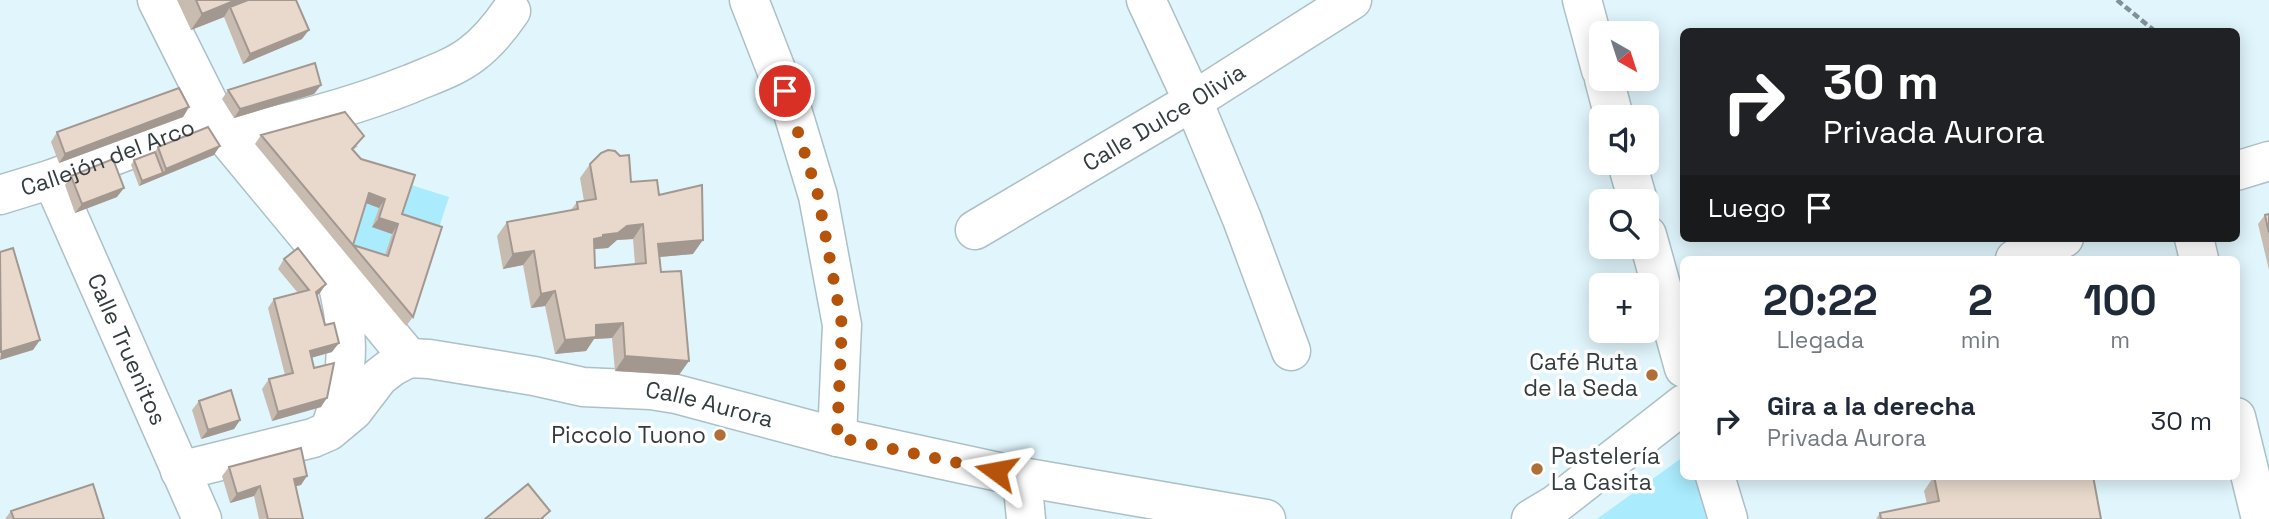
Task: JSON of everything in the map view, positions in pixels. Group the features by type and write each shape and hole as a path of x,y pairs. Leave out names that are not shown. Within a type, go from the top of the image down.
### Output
{"street":[{"path":"157,0 220,127 409,358 379,377 353,411 329,431 313,438 180,471"},
{"path":"749,0 793,113 818,195 842,325 837,437"},
{"path":"1146,0 1193,101 1242,219 1290,351"},
{"name":"Calle Dulce Olivia","path":"975,230 1193,101 1352,0"},
{"path":"1582,0 1589,26"},
{"name":"Callejón del Arco","path":"0,195 220,127 313,117 386,93 436,73 470,55 499,29 511,10"},
{"path":"2240,170 2269,161"},
{"name":"Calle Truenitos","path":"52,179 202,519"},
{"path":"2022,256 2055,242"},
{"path":"1654,259 1680,354"},
{"path":"329,431 344,383 347,358 341,295 332,265"},
{"name":"Calle Aurora","path":"409,358 429,359 583,387 651,390 676,394 837,437 1022,477 1266,519"},
{"path":"1531,519 1556,504 1680,407"},
{"path":"2240,434 2260,519"},
{"path":"1022,477 1026,519"},
{"path":"1716,480 1728,519"}],"path":[{"path":"2117,0 2151,28"}],"shaded area":[{"path":"408,184 449,197 436,237 396,223"},
{"path":"363,202 379,208 392,234 382,266 346,254"},
{"path":"1680,459 1680,480 1703,480 1715,519 1597,519"}],"building":[{"path":"196,0 236,0 202,14"},
{"path":"248,0 296,0 309,30 250,54 230,7"},
{"path":"315,63 321,85 240,109 228,90"},
{"path":"179,88 189,107 65,154 57,132"},
{"path":"345,112 364,136 352,149 361,159 415,175 402,214 442,227 413,317 261,135","holes":["369,193 385,199 379,218 398,224 388,256 353,245"]},
{"path":"208,127 220,146 166,169 158,147"},
{"path":"608,150 615,151 620,156 629,155 631,182 657,180 659,195 702,185 703,240 658,244 661,272 681,271 689,361 625,356 623,323 596,325 596,337 565,340 555,291 541,294 534,251 513,254 507,222 578,209 577,202 596,199 590,164","holes":["643,224 646,263 595,268 594,239 618,233 627,226"]},
{"path":"155,152 163,173 142,181 134,160"},
{"path":"113,159 124,188 82,204 71,176"},
{"path":"2269,214 2269,233 2265,215"},
{"path":"13,248 40,340 1,352 0,252"},
{"path":"298,248 326,284 316,292 325,325 334,323 339,343 310,351 314,368 334,363 327,398 278,412 269,379 293,373 274,299 309,290 284,259"},
{"path":"231,390 240,420 208,430 199,401"},
{"path":"301,448 307,476 294,479 303,519 268,519 260,486 237,494 229,467"},
{"path":"1935,480 2094,480 2101,519 1881,519 1880,513 1939,501"},
{"path":"93,484 104,519 14,519 11,511"},
{"path":"528,484 550,511 543,519 485,519"}],"place":[{"name":"Café Ruta de la Seda","path":"1652,375"},
{"name":"Piccolo Tuono","path":"720,435"},
{"name":"Pastelería La Casita","path":"1537,469"}],"route":[{"path":"785,91 818,195 842,325 837,437 996,471"}]}
